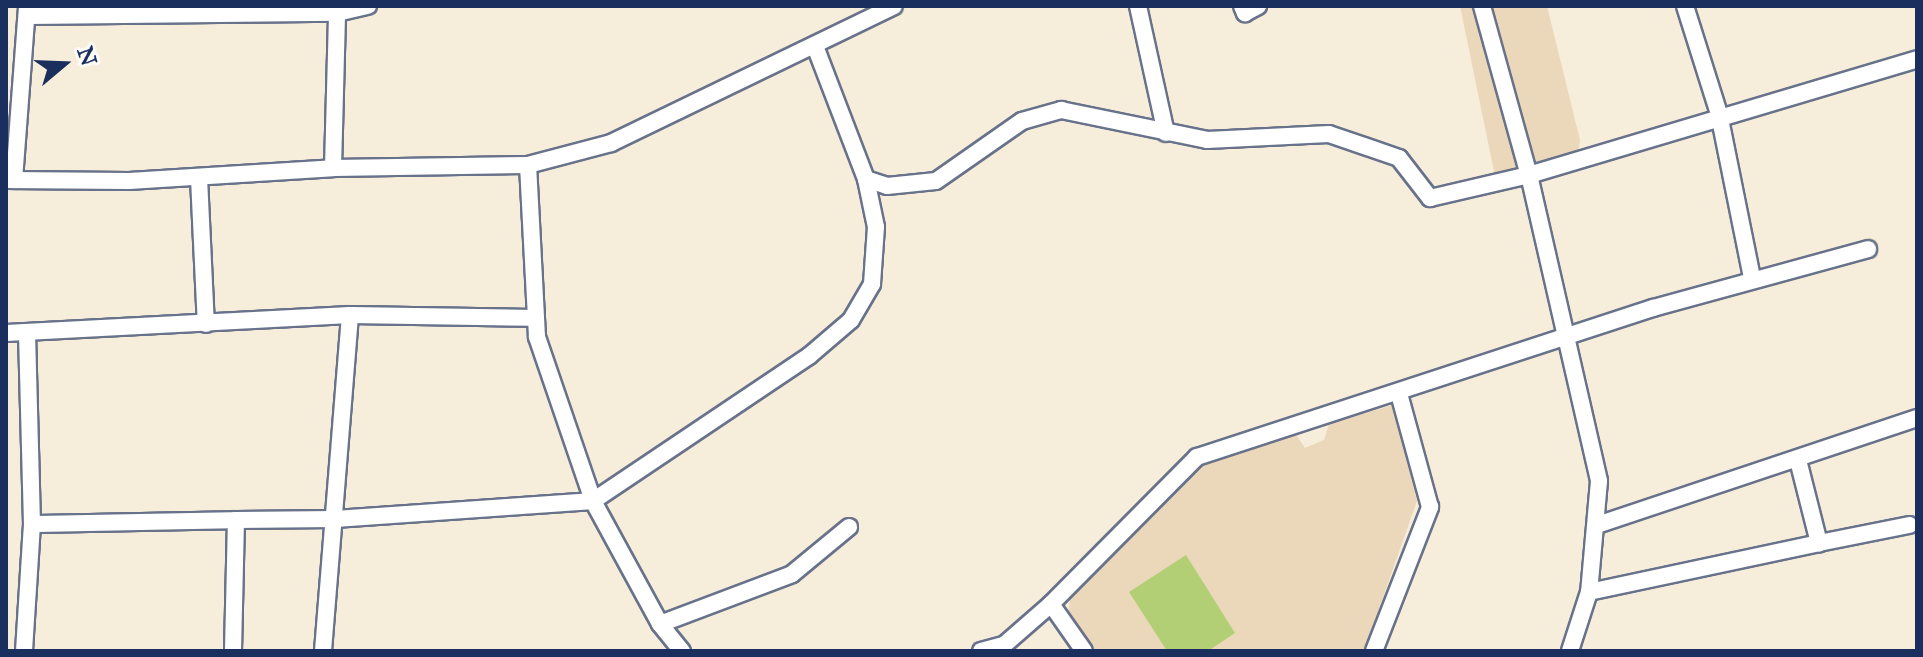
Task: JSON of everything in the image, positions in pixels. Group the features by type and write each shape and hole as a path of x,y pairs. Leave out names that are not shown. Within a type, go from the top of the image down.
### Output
{"street":[{"path":"368,6 337,13 27,11 10,180 199,178 333,168 528,165 611,143 894,6"},
{"path":"1138,6 1166,133"},
{"path":"1242,6 1245,13 1258,6"},
{"path":"1482,6 1529,175 1599,481 1589,592 1570,651"},
{"path":"1685,6 1719,114 1752,277"},
{"path":"333,168 337,13"},
{"path":"32,524 335,519 593,501 809,356 851,320 872,284 876,227 866,179 815,46"},
{"path":"866,179 887,186 936,181 1022,121 1061,110 1207,140 1329,134 1399,158 1430,198 1529,175 1719,114 1917,59"},
{"path":"528,165 533,318 593,501 660,624 682,651"},
{"path":"199,178 206,324"},
{"path":"981,651 1004,645 1051,604 1197,457 1752,277 1868,249"},
{"path":"6,333 350,315 533,318"},
{"path":"323,651 350,315"},
{"path":"24,651 32,524 27,332"},
{"path":"1374,651 1430,507 1399,394"},
{"path":"1597,525 1753,470 1798,460 1917,418"},
{"path":"1798,460 1819,543"},
{"path":"233,651 236,520"},
{"path":"1589,592 1909,525"},
{"path":"660,624 792,574 849,527"},
{"path":"1051,604 1084,651"}],"shaded area":[{"path":"1460,6 1547,6 1580,140 1576,169 1498,191"},
{"path":"1393,405 1417,501 1364,651 1093,651 1068,616 1070,598 1201,461 1295,433 1305,448 1324,440 1329,424"}],"green space":[{"path":"1186,555 1235,633 1208,651 1167,651 1129,592"}]}
